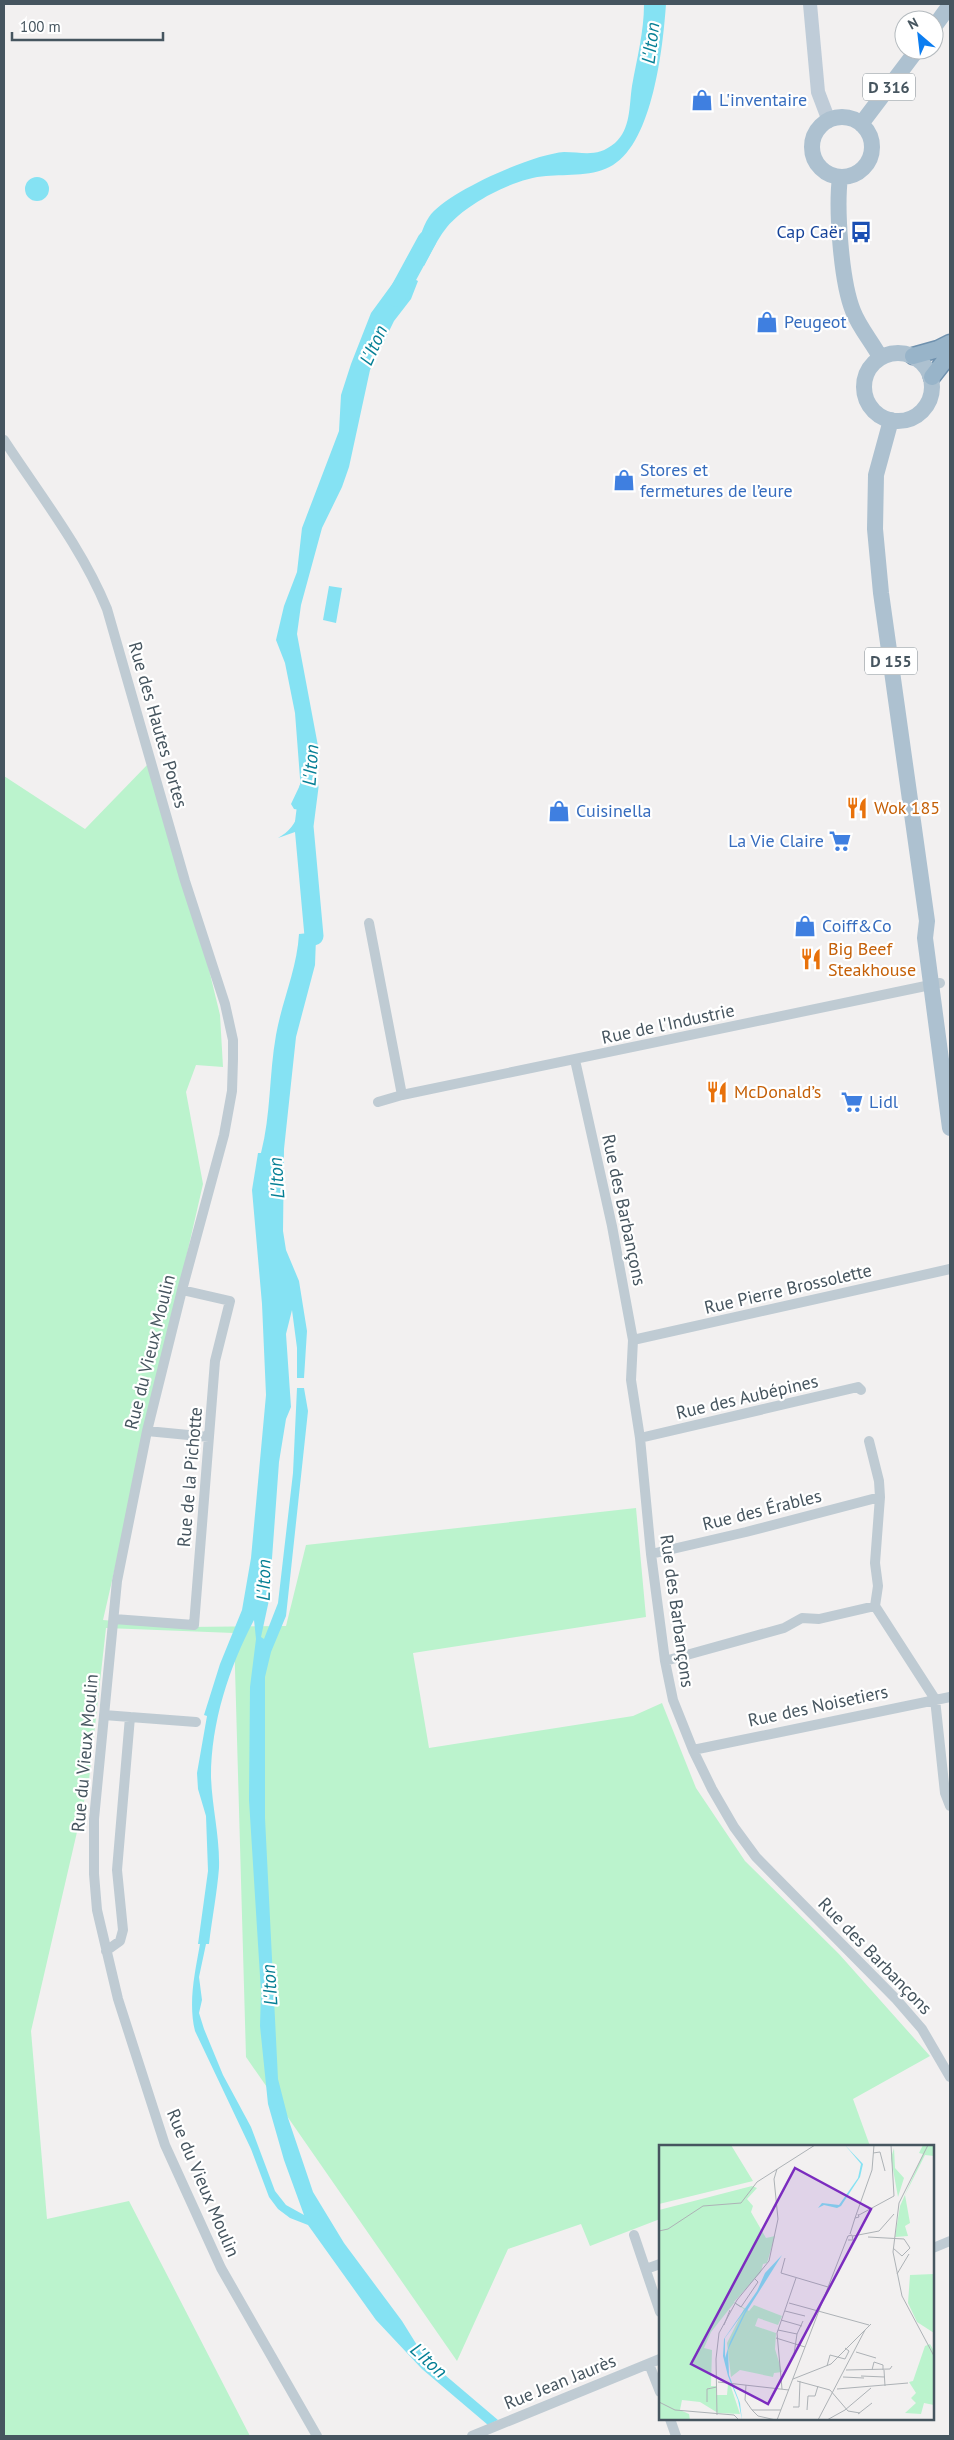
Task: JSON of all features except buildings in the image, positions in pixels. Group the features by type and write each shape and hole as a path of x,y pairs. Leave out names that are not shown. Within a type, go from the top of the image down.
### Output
{"highway":[{"path":"912,356 938,349 950,343"},
{"path":"932,377 950,354"}],"main road":[{"path":"810,4 818,92 829,121"},
{"name":"D 316","path":"861,124 909,60"},
{"path":"846,118 861,124 870,138 872,146 869,161 856,173 840,177 822,169 813,153 816,134 829,121 846,118"},
{"path":"840,177 837,204 847,288 853,311 880,357"},
{"path":"896,353 912,356 925,366 932,377 931,396 919,414 901,421 882,417 873,410 864,391 867,372 880,357 896,353"},
{"name":"D 155","path":"891,420 876,475 875,529 881,593 927,921 925,938 950,1050"},
{"name":"D 155","path":"936,984 950,1128"}],"street":[{"name":"Rue des Hautes Portes","path":"4,440 78,551 108,609 185,881 225,1004 233,1040"},
{"path":"369,923 402,1095"},
{"name":"Rue de l'Industrie","path":"378,1102 402,1095 936,984"},
{"name":"Rue du Vieux Moulin","path":"233,1040 232,1091 224,1135 182,1290 147,1432 118,1581 94,1818 94,1874 98,1910 118,1999 165,2145 221,2268 317,2436"},
{"name":"Rue des Barbançons","path":"575,1060 612,1226 633,1340 631,1380 640,1438 651,1554 665,1661 673,1700 692,1750 734,1827 756,1857 896,1999 922,2028 950,2077"},
{"name":"Rue Pierre Brossolette","path":"633,1340 950,1269"},
{"name":"Rue de la Pichotte","path":"114,1619 194,1625 215,1361 230,1302 182,1290"},
{"name":"Rue des Aubépines","path":"640,1438 858,1387 861,1390"},
{"path":"147,1432 209,1437"},
{"path":"869,1441 879,1481 880,1498 875,1563 878,1586 876,1606 935,1699 945,1793 950,1806"},
{"name":"Rue des Érables","path":"651,1554 880,1498"},
{"path":"665,1661 784,1628 802,1618 819,1619 876,1606"},
{"name":"Rue des Noisetiers","path":"692,1750 950,1697"},
{"path":"104,1715 196,1722"},
{"path":"106,1951 120,1941 123,1930 117,1870 130,1717"},
{"path":"634,2235 659,2309"},
{"path":"934,2248 950,2241"},
{"path":"646,2269 659,2264"},
{"name":"Rue Jean Jaurès","path":"472,2436 659,2359"},
{"path":"649,2364 659,2389"},
{"path":"670,2420 676,2436"}],"green space":[{"path":"149,763 204,949 220,1015 223,1067 196,1065 186,1092 203,1184 103,1620 187,1627 286,1626 306,1545 636,1508 646,1617 413,1653 429,1748 633,1716 662,1703 696,1788 745,1861 839,1954 930,2056 853,2099 870,2145 659,2145 659,2219 590,2246 581,2224 508,2249 457,2361 246,2057 234,1633 106,1628 89,1780 31,2031 47,2219 129,2201 250,2436 4,2436 4,776 85,829"}],"water":[{"path":"644,4 666,4 662,44 647,115 638,136 627,153 613,165 598,172 534,178 520,181 492,193 467,209 447,227 424,266 412,259 429,217 438,207 471,186 532,159 564,152 590,153 602,151 615,143 627,124 642,35"},
{"path":"37,177 46,180 49,189 46,198 37,201 28,198 25,189 28,180"},
{"path":"401,272 418,281 411,299 394,321 370,370 349,467 342,487 322,528 301,605 297,634 318,746 313,812 305,812 304,814 312,826 278,838 289,830 300,810 294,809 291,804 300,785 300,778 295,713 285,663 276,640 284,606 297,572 302,528 339,431 341,395 351,364 371,313"},
{"path":"329,586 342,588 336,623 323,620"},
{"path":"317,911 315,965 296,1037 284,1149 283,1231 286,1250 299,1281 307,1331 304,1378 297,1378 297,1348 292,1310 286,1334 291,1407 286,1419 279,1462 269,1600 261,1637 264,1639 278,1603 293,1473 297,1388 304,1388 308,1411 286,1616 271,1652 265,1677 265,1818 278,2079 288,2118 313,2192 344,2243 402,2321 425,2358 498,2420 488,2425 422,2369 376,2320 308,2225 290,2218 278,2209 269,2197 251,2149 195,2031 193,2020 193,1988 208,1871 206,1816 198,1789 197,1773 207,1716 204,1715 220,1664 242,1610 251,1558 266,1395 262,1304 252,1190 258,1153 261,1153 267,1124 276,1035 298,947 299,934 309,933 309,912","holes":["254,1620 256,1639 250,1687 249,1800 261,1992 260,2026 268,2104 284,2160 304,2215 286,2205 275,2191 251,2127 223,2075 199,2013 202,2000 199,1977 206,1944 209,1944 219,1868 211,1777 214,1736 229,1676"]}],"waterway":[{"name":"L'Iton","path":"396,297 427,240"},
{"name":"L'Iton","path":"309,787 304,826 314,936"}],"place":[{"name":"L'inventaire","path":"702,100"},
{"name":"Cap Caër","path":"861,232"},
{"name":"Peugeot","path":"767,322"},
{"name":"Stores et fermetures de l’eure","path":"624,480"},
{"name":"Wok 185","path":"857,808"},
{"name":"Cuisinella","path":"559,811"},
{"name":"La Vie Claire","path":"840,841"},
{"name":"Coiff&Co","path":"805,926"},
{"name":"Big Beef Steakhouse","path":"811,959"},
{"name":"McDonald’s","path":"717,1092"},
{"name":"Lidl","path":"852,1102"}]}
